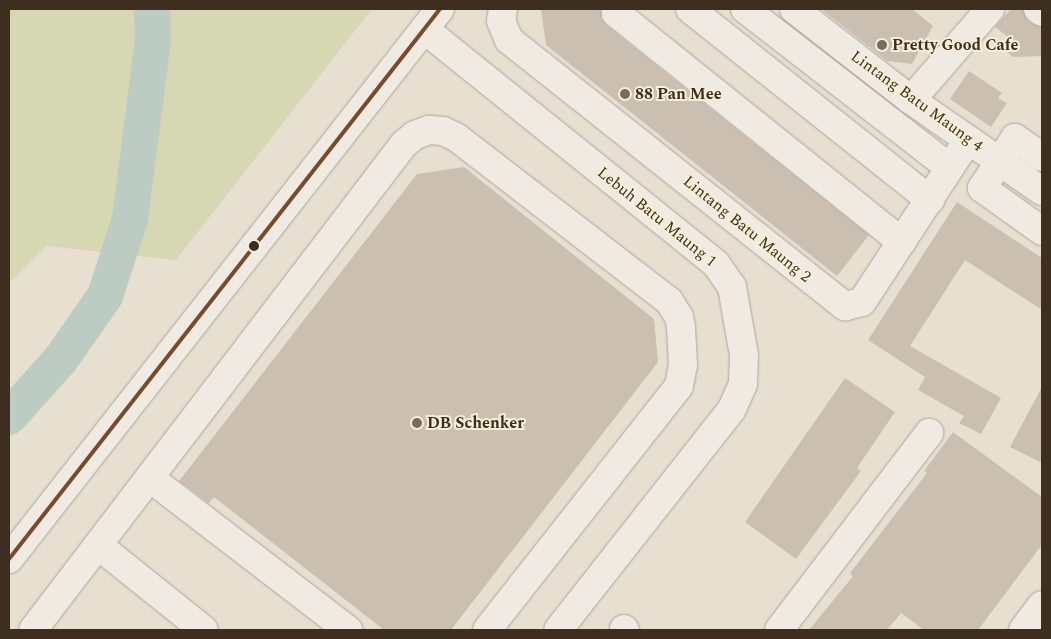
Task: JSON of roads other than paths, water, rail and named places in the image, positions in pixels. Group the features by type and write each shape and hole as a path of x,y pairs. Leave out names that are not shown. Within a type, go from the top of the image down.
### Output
{"street":[{"name":"Lintang Batu Maung 2","path":"503,9 501,21 509,40 844,306 862,302 968,140"},
{"path":"619,9 616,13 902,242"},
{"path":"690,9 930,200"},
{"path":"746,9 950,168"},
{"name":"Lintang Batu Maung 4","path":"794,9 911,100 1042,191"},
{"path":"911,100 990,9"},
{"path":"1038,9 1042,12"},
{"path":"9,559 432,19"},
{"name":"Lebuh Batu Maung 1","path":"432,19 716,264 732,287 744,355 743,384 732,409 558,630"},
{"path":"33,630 404,144 415,135 429,130 443,131 456,138 669,301 679,317 681,327 683,365 680,386 487,630"},
{"path":"1042,157 1015,138 982,188 1042,231"},
{"path":"779,630 929,433"},
{"path":"150,478 348,630"},
{"path":"99,546 204,630"},
{"path":"1023,630 1042,605"}],"waterway":[{"path":"9,417 61,359 105,296 130,219 153,40 152,9"}],"place":[{"name":"Pretty Good Cafe","path":"882,45"},
{"name":"88 Pan Mee","path":"625,94"},
{"name":"DB Schenker","path":"417,423"}]}
